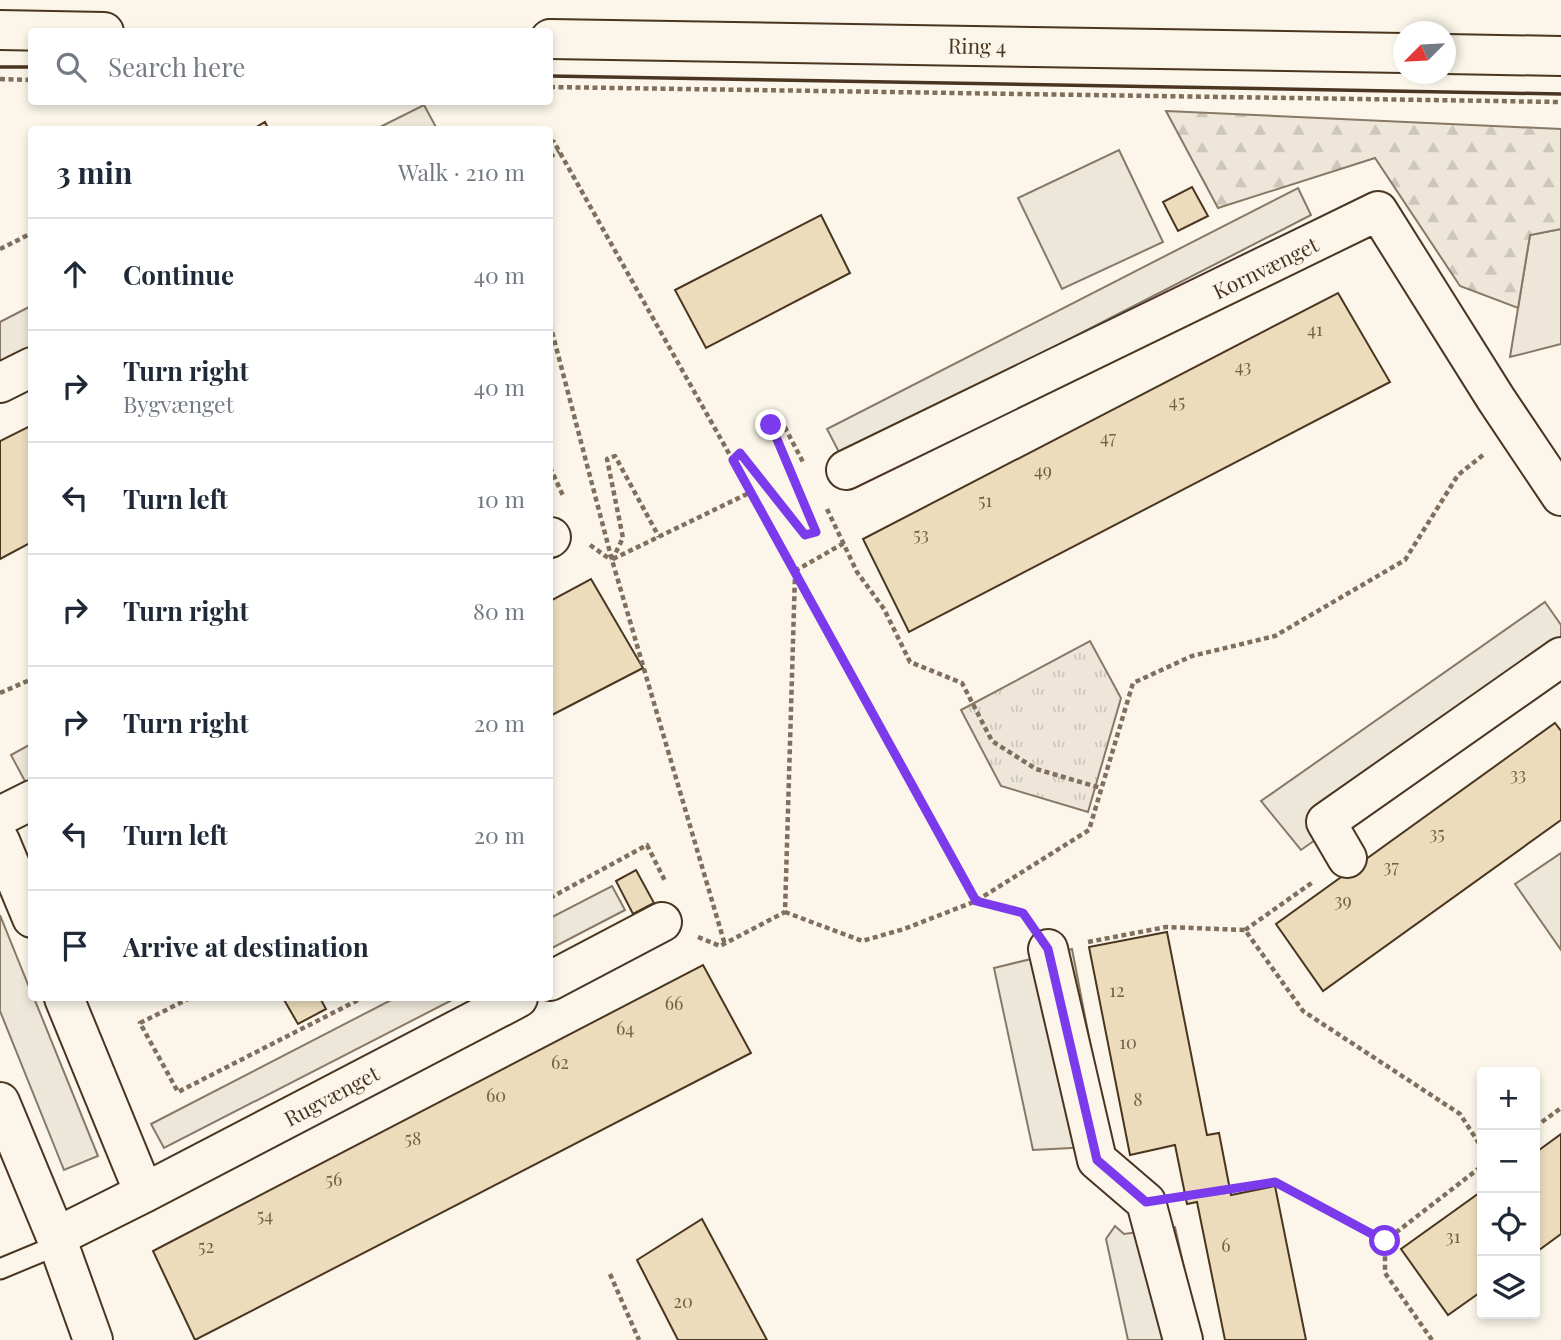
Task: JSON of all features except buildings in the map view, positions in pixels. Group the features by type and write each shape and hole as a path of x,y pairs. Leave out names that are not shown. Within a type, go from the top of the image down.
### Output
{"street":[{"path":"0,30 28,31"},
{"name":"Ring 4","path":"553,38 1393,53"},
{"path":"1456,54 1561,56"},
{"name":"Kornvænget","path":"828,472 1378,211 1561,496"},
{"path":"0,383 28,369"},
{"path":"1347,858 1326,822 1561,657"},
{"path":"0,816 28,802"},
{"path":"0,841 28,908"},
{"path":"553,979 666,906"},
{"path":"1048,949 1097,1160 1146,1202 1183,1340"},
{"path":"65,1001 144,1194"},
{"name":"Rugvænget","path":"57,1241 512,1001"},
{"path":"0,1102 57,1241 93,1340"}],"lane":[{"path":"0,1269 57,1241"}],"path":[{"path":"0,79 28,80"},
{"path":"553,88 1561,102"},
{"path":"553,142 795,571 976,901 1023,913 1048,949 1166,927 1245,930 1303,1011 1460,1114 1477,1140"},
{"path":"553,155 559,151"},
{"path":"0,249 28,235"},
{"path":"553,335 612,560 728,943 785,912 862,941 904,929 976,901 1089,830 1133,683 1192,656 1275,636 1405,560 1458,475 1516,428"},
{"path":"733,460 740,453 805,535 816,532 771,425 780,418 828,472"},
{"path":"612,560 623,538 607,459 615,456 659,537"},
{"path":"612,560 751,492"},
{"path":"795,571 844,543 857,572 884,609 910,662 962,683 992,741 1037,769 1101,788"},
{"path":"785,912 795,571"},
{"path":"0,693 28,681"},
{"path":"553,896 647,845 666,906"},
{"path":"184,1001 140,1023 178,1092 356,1001"},
{"path":"1540,1124 1561,1108"},
{"path":"1385,1241 1477,1170"},
{"path":"1146,1202 1275,1182 1385,1241"},
{"path":"1385,1241 1385,1273 1432,1340"},
{"path":"610,1274 639,1340"}],"green space":[{"path":"1166,111 1561,129 1561,229 1530,235 1518,308 1460,286 1375,158 1218,208"},
{"path":"1561,229 1561,344 1510,357 1530,235"},
{"path":"1090,641 1121,698 1088,812 1001,786 961,710"}],"shaded area":[{"path":"424,105 435,126 382,126"},
{"path":"1119,150 1163,242 1062,289 1018,198"},
{"path":"1298,188 1311,215 841,456 827,429"},
{"path":"28,308 28,350 0,364 0,322"},
{"path":"1545,602 1561,625 1561,666 1301,850 1261,801"},
{"path":"28,746 28,784 27,785 11,755"},
{"path":"1561,853 1561,950 1515,884"},
{"path":"612,886 625,910 553,947 553,916"},
{"path":"0,915 28,985 28,1001 35,1001 98,1156 64,1170 0,1011"},
{"path":"1072,949 1110,1146 1033,1150 994,968"},
{"path":"389,1001 450,1001 164,1148 151,1124"},
{"path":"1115,1226 1124,1234 1175,1227 1200,1340 1128,1340 1106,1239"}],"wall":[{"path":"0,67 28,67"},
{"path":"553,76 1561,94"}],"route":[{"path":"771,425 816,532 805,535 740,453 733,460 976,901 1023,913 1048,949 1097,1160 1146,1202 1275,1182 1385,1241"}]}
